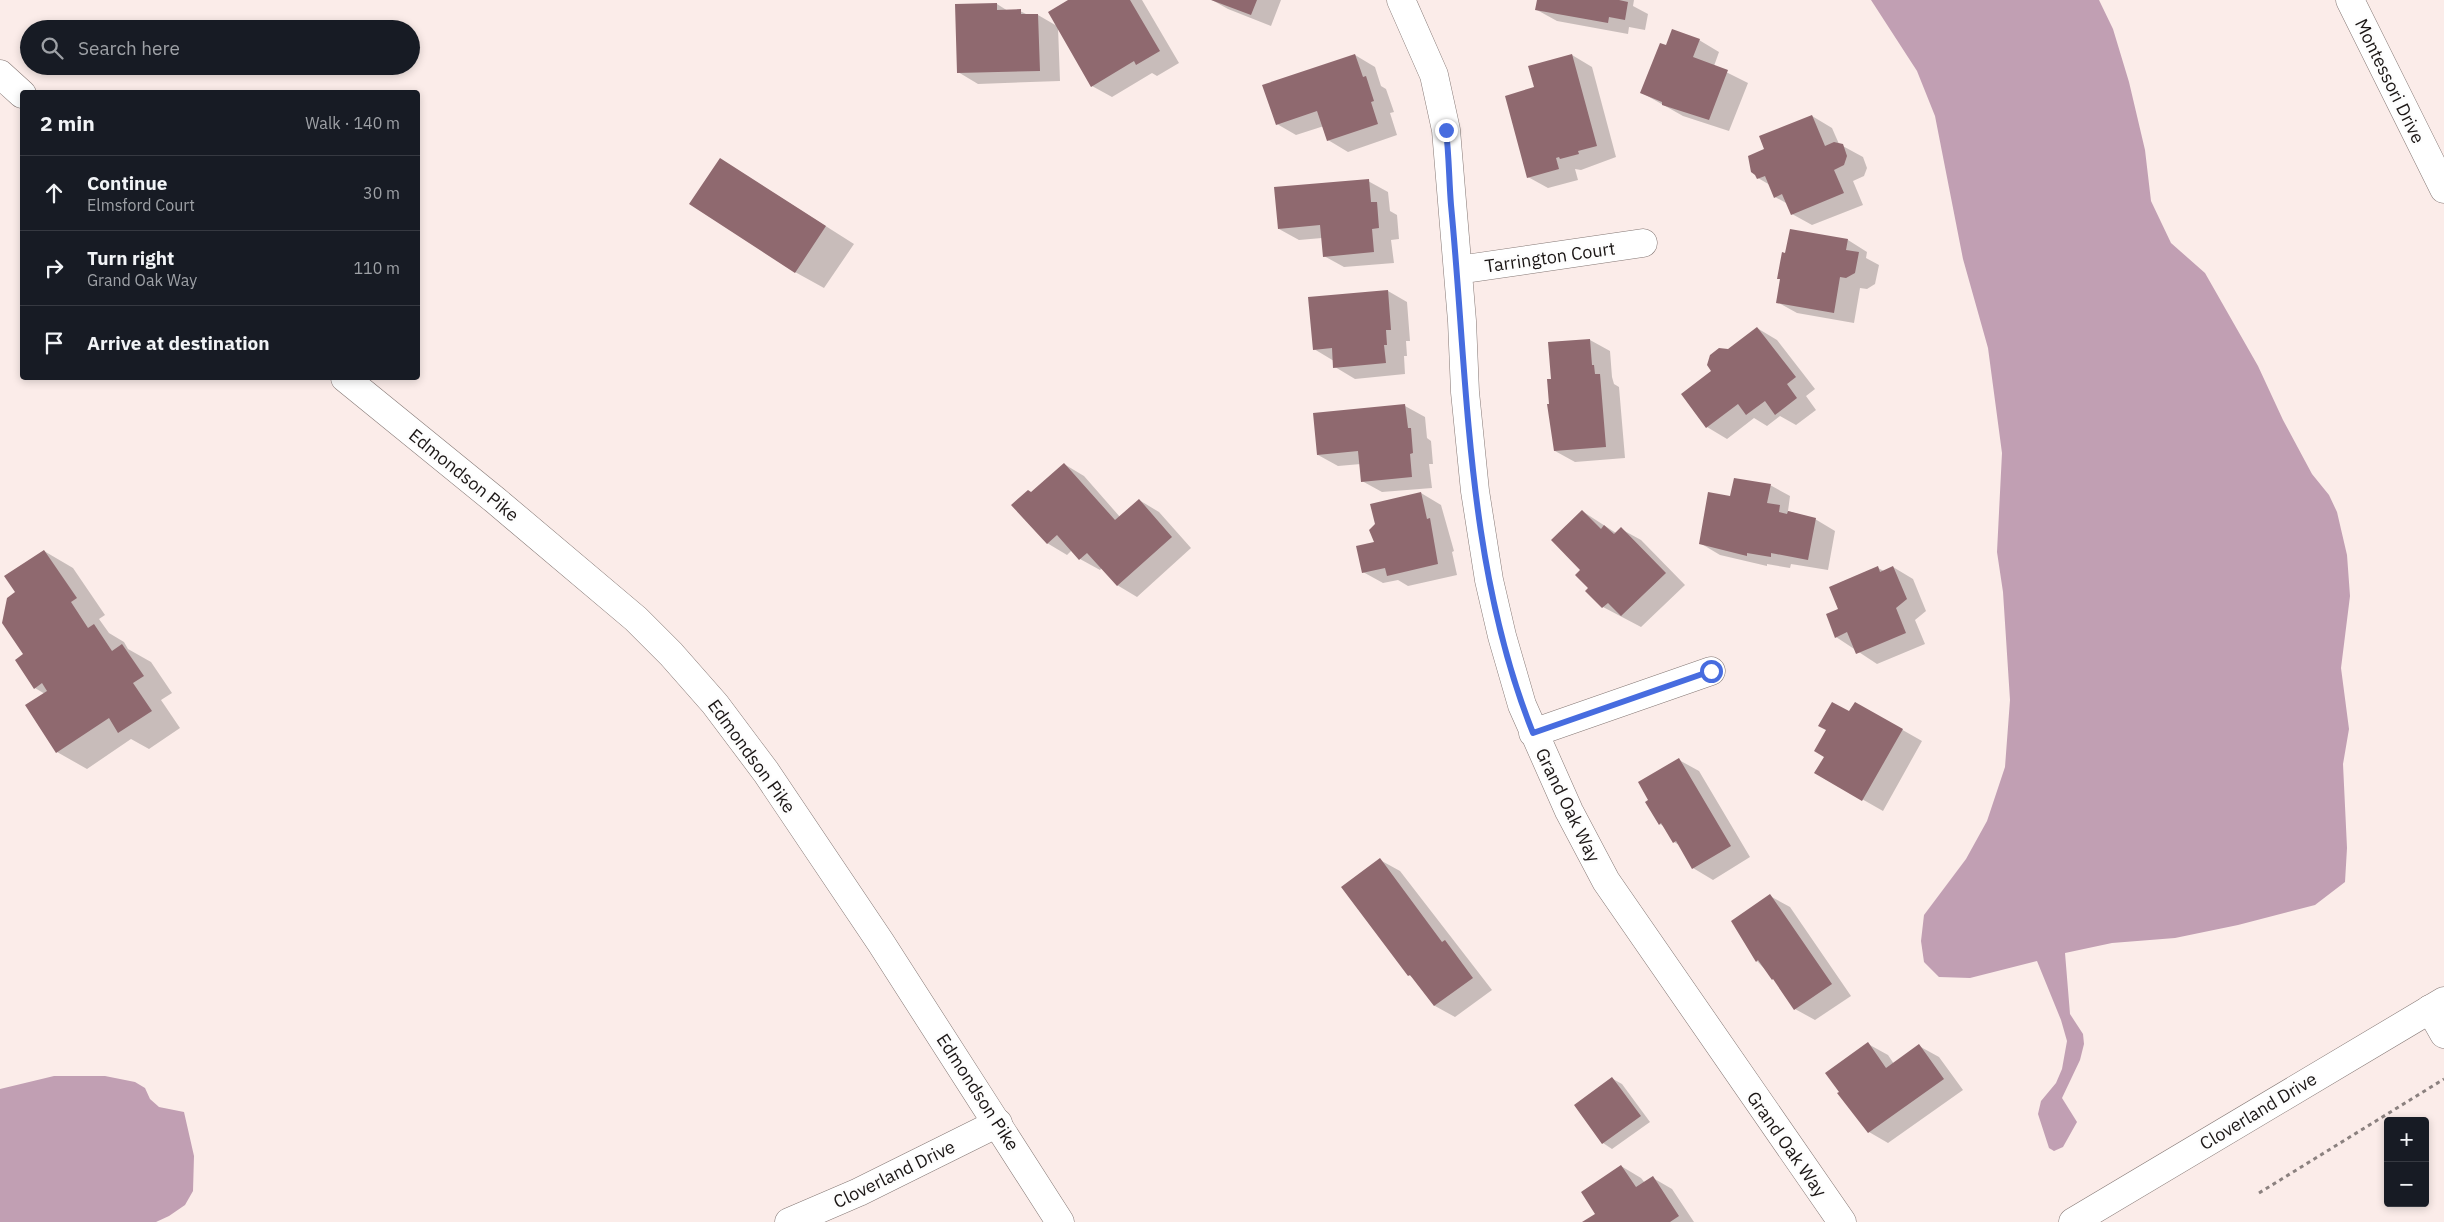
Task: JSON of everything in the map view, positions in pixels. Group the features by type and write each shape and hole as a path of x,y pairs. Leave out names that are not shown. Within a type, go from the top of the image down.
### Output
{"street":[{"name":"Grand Oak Way","path":"1400,0 1429,61 1440,100 1448,146 1472,464 1486,563 1512,672 1533,733 1569,811 1606,881 1842,1222"},
{"name":"Montessori Drive","path":"2350,0 2444,189"},
{"path":"0,74 20,92"},
{"name":"Tarrington Court","path":"1458,270 1643,243"},
{"name":"Edmondson Pike","path":"346,380 621,606 671,654 714,704 766,772 881,943 1060,1222"},
{"path":"1533,733 1711,671"},
{"path":"2437,1005 2444,1034"},
{"name":"Cloverland Drive","path":"2073,1222 2437,1005"},
{"name":"Cloverland Drive","path":"789,1222 859,1192 998,1123"}],"path":[{"path":"2259,1193 2443,1081"}],"shaded area":[{"path":"1871,0 2099,0 2113,29 2129,82 2145,150 2151,201 2171,243 2205,273 2258,366 2283,420 2312,474 2329,495 2337,512 2347,555 2350,596 2341,668 2349,729 2343,764 2347,848 2345,882 2315,905 2238,925 2175,938 2112,943 2065,953 2070,1014 2083,1034 2084,1044 2080,1060 2062,1098 2077,1122 2063,1147 2054,1151 2049,1148 2038,1114 2041,1101 2056,1083 2062,1069 2067,1041 2061,1020 2037,961 1970,978 1939,977 1924,962 1921,941 1924,915 1966,859 1987,821 2005,767 2010,700 2003,592 1997,552 2002,453 1988,348 1963,259 1935,116 1917,71"},
{"path":"54,1076 105,1076 135,1082 145,1088 150,1099 159,1107 184,1112 194,1156 193,1191 185,1205 156,1222 0,1222 0,1089"}],"building":[{"path":"1068,0 1130,0 1160,51 1136,65 1134,61 1091,87 1048,12"},
{"path":"1211,0 1257,0 1251,15"},
{"path":"1537,0 1619,0 1628,2 1625,20 1609,17 1608,23 1535,10"},
{"path":"997,3 997,10 1021,9 1021,14 1038,14 1040,71 957,73 955,4"},
{"path":"1672,29 1700,39 1693,57 1728,70 1709,120 1662,105 1662,102 1640,93 1660,43 1666,45"},
{"path":"1355,54 1363,77 1366,76 1374,101 1371,102 1378,124 1327,141 1317,111 1276,125 1262,85"},
{"path":"1572,54 1597,146 1578,151 1579,154 1560,159 1559,157 1556,158 1559,169 1527,178 1505,96 1534,87 1528,66"},
{"path":"1812,115 1825,146 1834,142 1843,144 1847,156 1844,165 1834,170 1844,193 1791,215 1782,194 1774,198 1765,176 1757,179 1751,172 1748,156 1764,149 1759,136"},
{"path":"720,158 826,226 795,273 689,204"},
{"path":"1369,179 1371,202 1377,202 1379,228 1372,229 1374,252 1323,257 1320,225 1278,229 1274,187"},
{"path":"1790,229 1848,239 1846,250 1859,252 1855,273 1846,278 1840,277 1834,313 1776,303 1780,279 1777,279 1782,252 1785,253"},
{"path":"1388,290 1391,330 1386,330 1387,345 1384,345 1386,363 1333,368 1332,348 1313,350 1308,297"},
{"path":"1757,327 1796,377 1787,384 1797,398 1775,415 1765,401 1746,415 1738,404 1706,428 1681,394 1711,371 1707,365 1710,355 1719,348 1728,349"},
{"path":"1590,339 1592,365 1594,365 1595,374 1600,374 1606,447 1554,451 1547,404 1549,404 1547,379 1551,379 1548,342"},
{"path":"1405,404 1408,428 1411,428 1413,453 1410,454 1412,477 1361,482 1358,451 1317,455 1313,413"},
{"path":"1064,463 1115,520 1139,499 1172,537 1117,586 1087,553 1079,560 1057,535 1047,544 1011,505 1028,490 1031,492"},
{"path":"1734,478 1771,484 1767,503 1780,505 1779,512 1787,514 1788,511 1816,518 1808,560 1771,553 1771,557 1747,553 1747,556 1699,544 1708,492 1730,496"},
{"path":"1421,492 1427,519 1430,518 1438,564 1387,576 1385,568 1362,573 1356,546 1374,542 1369,530 1375,524 1370,504"},
{"path":"1582,510 1601,529 1604,525 1614,534 1621,527 1666,573 1621,616 1608,603 1602,608 1585,591 1588,588 1575,575 1580,570 1551,540"},
{"path":"44,550 77,598 71,602 88,628 94,624 112,651 122,644 144,676 133,683 152,711 118,733 109,718 56,753 25,705 47,691 42,683 34,689 15,660 23,654 2,623 7,598 15,592 4,576"},
{"path":"1878,566 1880,572 1893,566 1907,599 1896,608 1906,633 1856,654 1847,632 1835,638 1826,614 1838,609 1829,587"},
{"path":"1832,702 1849,711 1855,702 1903,729 1862,801 1814,773 1824,757 1814,751 1826,730 1818,726"},
{"path":"1679,758 1731,846 1692,869 1676,841 1673,843 1661,823 1659,825 1645,802 1648,800 1638,782"},
{"path":"1380,858 1442,942 1445,940 1473,978 1434,1006 1410,975 1408,976 1341,887"},
{"path":"1770,894 1832,984 1794,1010 1758,960 1756,962 1731,921"},
{"path":"1868,1042 1886,1068 1919,1044 1944,1079 1868,1133 1837,1093 1839,1092 1825,1073"},
{"path":"1612,1077 1641,1116 1602,1144 1574,1105"},
{"path":"1621,1165 1636,1187 1653,1176 1679,1216 1670,1222 1582,1222 1595,1214 1581,1192"}],"route":[{"path":"1446,130 1464,345 1465,392 1475,491 1489,580 1502,636 1522,705 1533,733 1711,671"}]}
